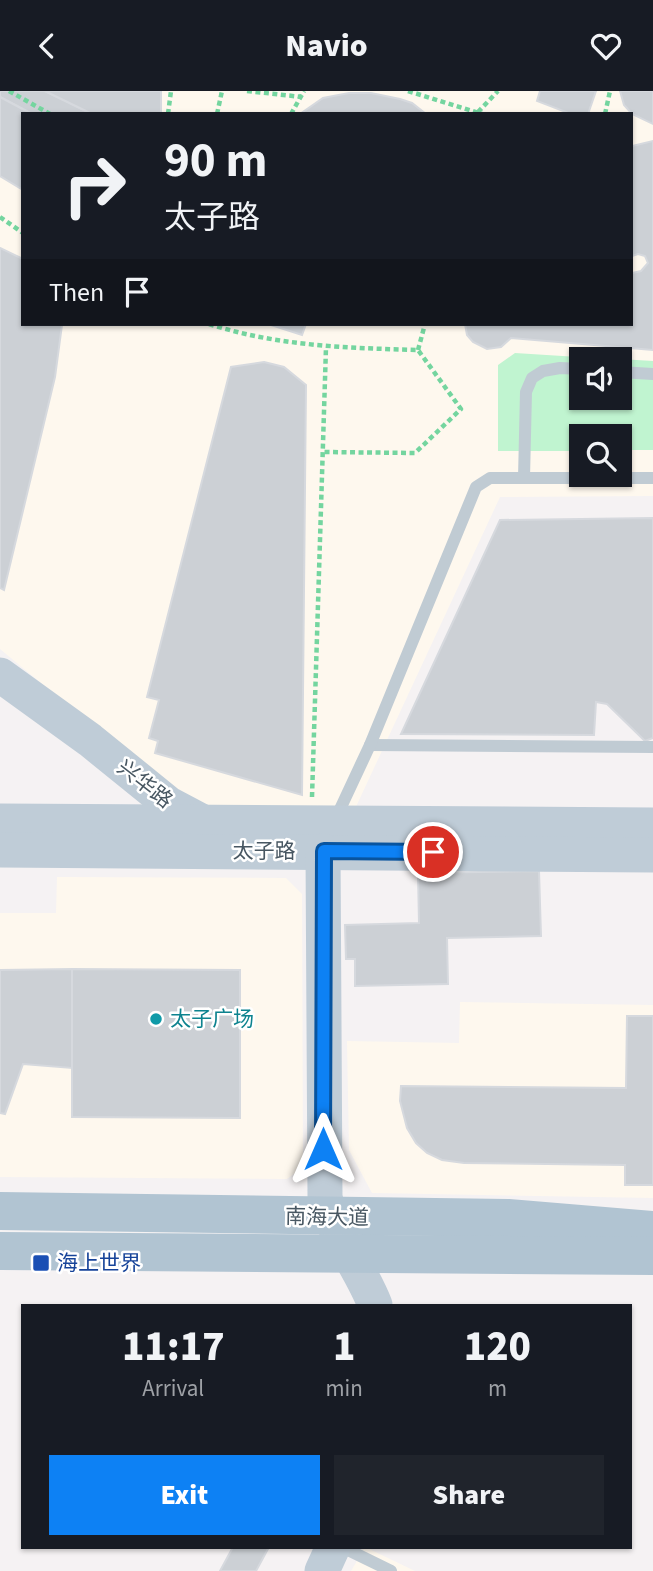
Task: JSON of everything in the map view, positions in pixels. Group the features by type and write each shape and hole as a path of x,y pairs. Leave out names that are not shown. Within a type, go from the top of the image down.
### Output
{"main road":[{"name":"兴华路","path":"0,675 90,740 169,804 203,822"},
{"name":"兴华路","path":"90,740 102,760 116,796 115,813 105,822"},
{"name":"太子路","path":"0,821 653,825"},
{"name":"太子路","path":"0,850 323,824 653,855"},
{"path":"323,824 323,1176 329,1217 375,1304"},
{"name":"南海大道","path":"0,1211 508,1218 653,1230"},
{"name":"南海大道","path":"0,1251 653,1256"},
{"path":"322,1571 332,1549"}],"lane":[{"path":"524,478 526,392 532,378 542,371 569,368"},
{"path":"632,373 653,374"},
{"path":"323,824 370,745 476,487 490,478 653,478"},
{"path":"370,745 653,747"},
{"path":"346,1549 391,1571"}],"path":[{"path":"9,91 46,112"},
{"path":"168,112 171,91"},
{"path":"217,112 222,91"},
{"path":"247,91 303,94 292,112"},
{"path":"408,91 477,112"},
{"path":"481,112 498,91"},
{"path":"605,112 610,91"},
{"path":"452,112 455,105"},
{"path":"0,217 21,232"},
{"path":"215,326 236,333 326,347 418,350"},
{"path":"418,350 424,326"},
{"path":"323,824 326,347"},
{"path":"324,452 415,453 461,409 418,350"}],"shaded area":[{"path":"0,91 653,91 653,496 500,497 354,811 201,805 164,785 0,649"},
{"path":"57,877 286,878 302,894 303,1167 287,1179 0,1177 0,913 56,913"},
{"path":"460,1002 653,1005 653,1198 372,1193 349,1150 347,1041 459,1043"},
{"path":"364,1549 369,1549 415,1571 351,1571"}],"green space":[{"path":"515,353 569,356 569,410 632,410 632,360 653,361 653,450 632,450 632,424 569,424 569,451 498,451 498,365"}],"building":[{"path":"0,91 45,91 88,112 28,112 0,97"},
{"path":"45,91 161,91 161,112 88,112"},
{"path":"540,91 596,91 589,112 566,112 537,101"},
{"path":"620,91 653,91 653,124 633,114 624,105"},
{"path":"349,93 371,93 412,103 423,112 303,112 323,98"},
{"path":"0,97 28,112 21,112 21,189 0,176"},
{"path":"653,141 653,350 511,338 501,347 487,349 473,342 467,335 465,326 633,326 633,273 641,271 648,263 645,256 633,256 633,146"},
{"path":"0,248 21,258 21,326 62,326 55,377 4,590 0,588"},
{"path":"274,326 305,326 302,335"},
{"path":"264,362 284,367 306,385 302,795 155,753 158,741 149,738 159,700 147,697 231,367"},
{"path":"653,518 653,738 645,741 607,704 596,702 594,735 401,734 500,520"},
{"path":"539,871 541,936 447,938 448,984 355,986 355,959 346,959 345,925 419,923 418,873"},
{"name":"太子广场","path":"72,969 240,970 240,1118 72,1117"},
{"path":"72,969 72,1068 23,1064 5,1114 0,1113 0,970"},
{"path":"627,1016 653,1016 653,1185 625,1185 625,1165 464,1163 442,1160 427,1153 416,1143 407,1128 400,1101 401,1086 626,1088"},
{"path":"232,1549 268,1549 256,1571 220,1571"}],"place":[{"name":"太子广场","path":"156,1019"},
{"name":"海上世界","path":"41,1263"}],"route":[{"path":"323,1149 324,851 433,852"}]}
